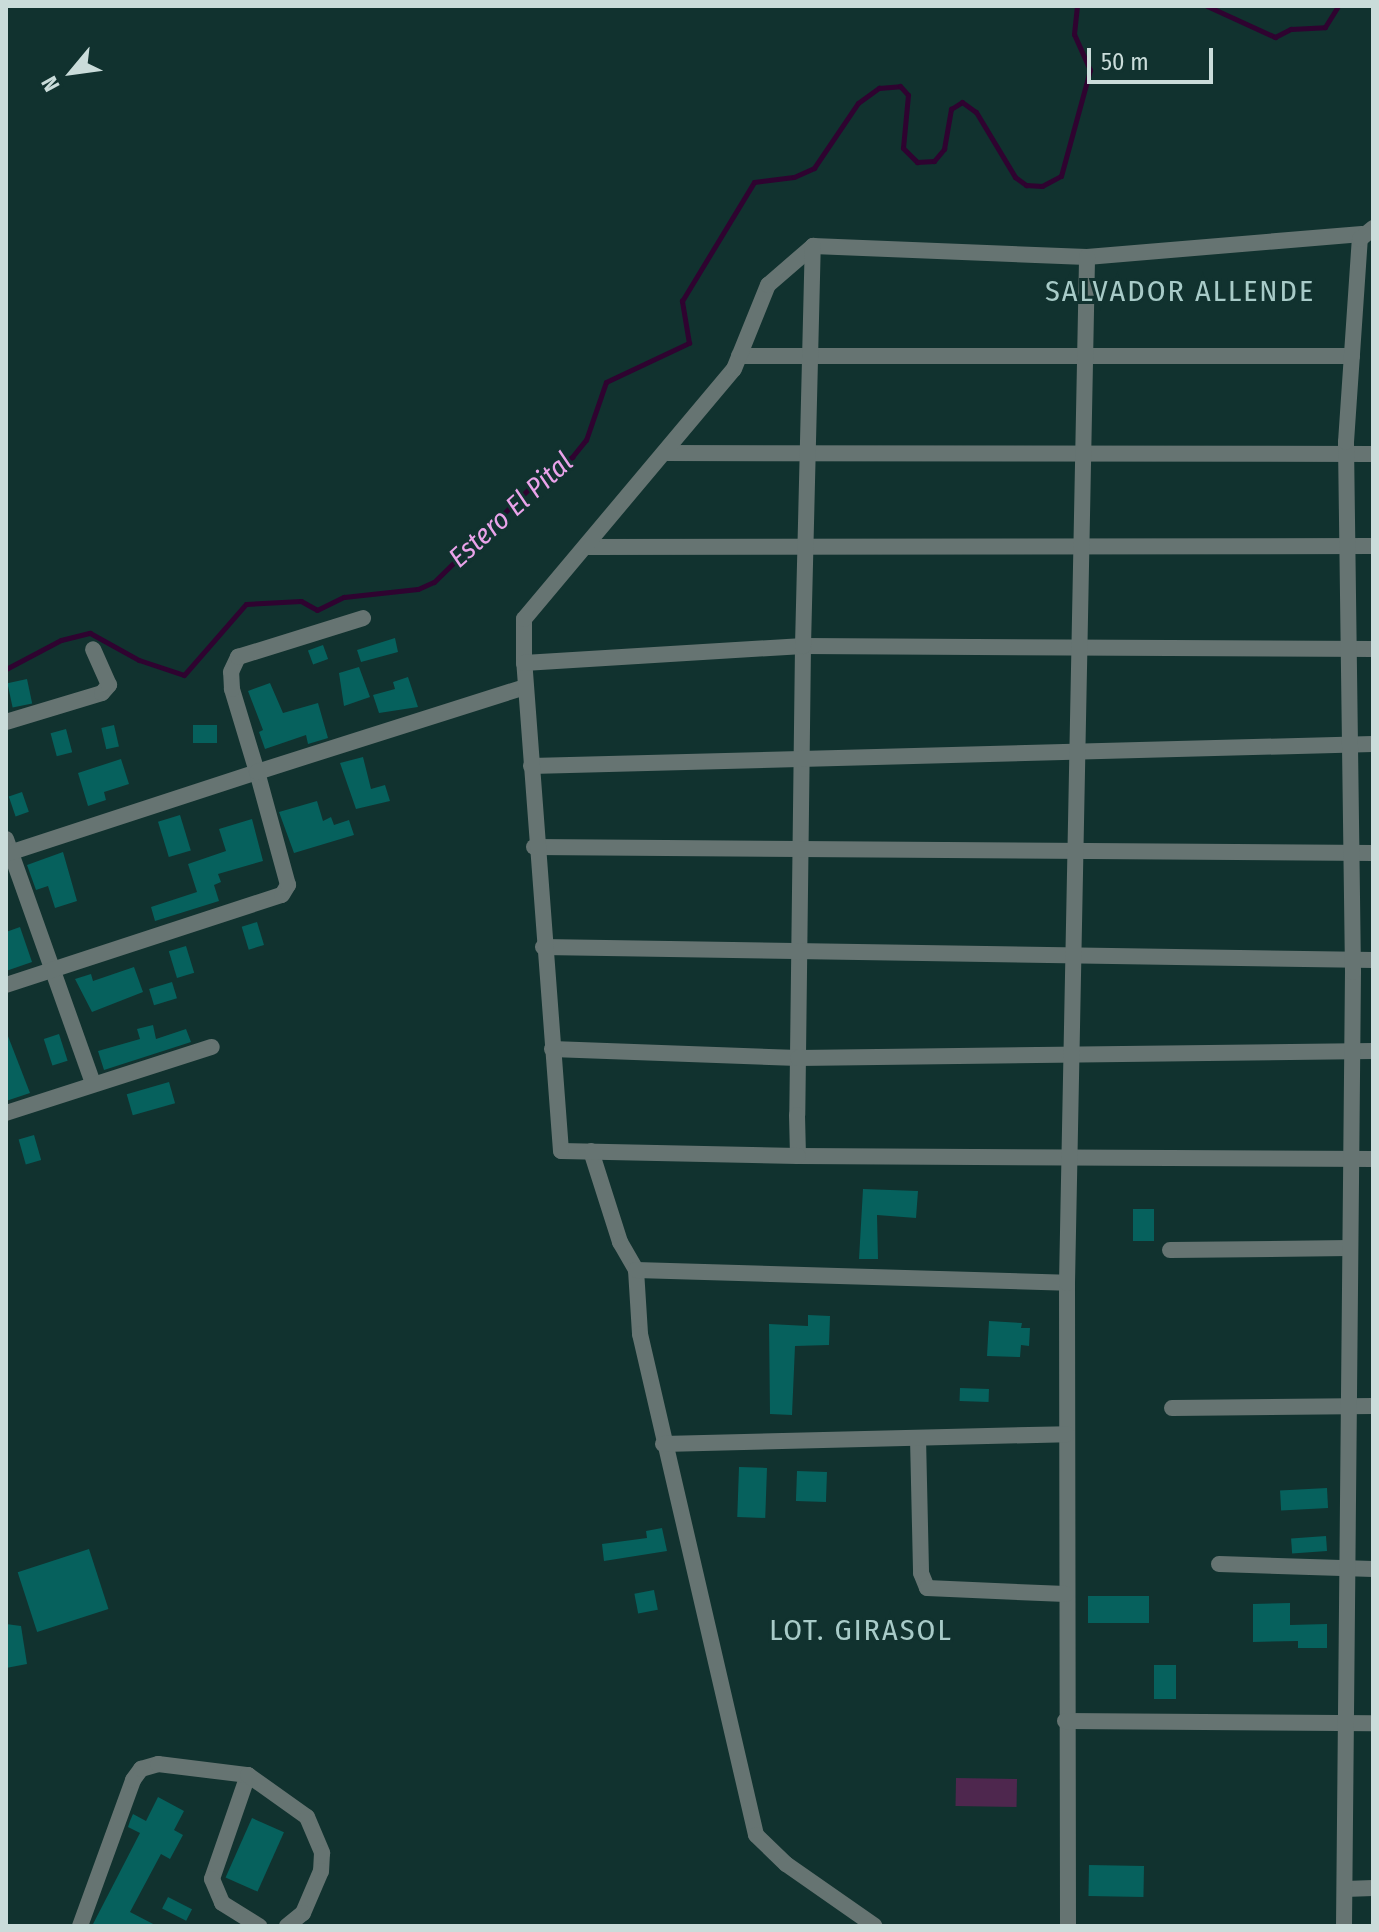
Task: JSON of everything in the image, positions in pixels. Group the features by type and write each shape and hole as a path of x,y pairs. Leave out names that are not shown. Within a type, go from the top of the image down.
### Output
{"street":[{"path":"1344,1926 1344,1724 1347,1407 1350,1248 1351,1159 1353,960 1346,454 1352,356 1367,231 1087,257 813,246 768,285 739,356 664,453 524,619 534,847 561,1151 798,1156 1069,1156 1351,1159 1373,1159"},
{"path":"798,1156 803,646 813,246"},
{"path":"1068,1926 1065,1721 1067,1283 1087,257"},
{"path":"739,356 1352,356"},
{"path":"664,453 1373,454"},
{"path":"585,547 1373,546"},
{"path":"6,985 282,895 288,885 232,689 231,672 238,657 363,618"},
{"path":"524,663 803,646 1373,649"},
{"path":"6,722 102,693 109,685 93,649"},
{"path":"93,1084 7,849 525,687"},
{"path":"531,766 1373,744"},
{"path":"534,847 801,853 1373,853"},
{"path":"543,947 799,955 1373,960"},
{"path":"6,1113 212,1047"},
{"path":"552,1049 798,1058 1373,1051"},
{"path":"591,1151 620,1242 636,1270 640,1334 663,1444 756,1835 786,1864 875,1926"},
{"path":"1170,1250 1350,1248"},
{"path":"636,1270 1067,1283"},
{"path":"1172,1408 1373,1406"},
{"path":"663,1444 1067,1434"},
{"path":"918,1438 921,1573 927,1588 1066,1594"},
{"path":"1219,1564 1373,1569"},
{"path":"1065,1721 1373,1723"},
{"path":"80,1926 141,1769 158,1764 248,1775 307,1817 322,1853 321,1871 303,1913 287,1926"},
{"path":"248,1775 212,1879 222,1903 259,1926"},
{"path":"1345,1889 1373,1888"}],"shaded area":[{"path":"956,1778 1017,1779 1017,1807 956,1806"}],"building":[{"path":"395,638 398,652 361,662 357,650"},
{"path":"323,645 328,659 313,665 308,650"},
{"path":"359,667 370,697 344,706 339,673"},
{"path":"408,677 418,707 379,713 373,695 395,689 393,682"},
{"path":"27,679 32,703 13,708 7,683"},
{"path":"270,683 283,713 318,703 328,738 308,744 306,735 265,749 259,732 263,730 248,691"},
{"path":"114,725 119,746 106,749 101,728"},
{"path":"193,725 217,725 217,743 193,743"},
{"path":"66,729 72,752 57,756 51,733"},
{"path":"363,757 371,789 385,785 390,801 356,809 340,763"},
{"path":"121,759 129,784 104,792 106,800 88,806 78,773"},
{"path":"22,792 29,812 16,816 9,797"},
{"path":"317,801 323,821 331,817 334,825 349,820 354,835 294,853 279,812"},
{"path":"180,815 191,850 169,857 158,822"},
{"path":"252,819 263,861 218,874 221,882 214,885 219,901 155,921 151,907 197,892 188,864 226,851 219,829"},
{"path":"63,852 77,901 55,908 48,886 36,890 27,865"},
{"path":"257,922 264,945 249,950 242,927"},
{"path":"20,927 32,962 6,971 6,932"},
{"path":"186,946 194,973 177,978 169,951"},
{"path":"134,967 143,992 92,1012 75,979 91,974 93,981"},
{"path":"172,982 177,998 154,1005 149,989"},
{"path":"153,1025 156,1039 186,1029 191,1042 104,1070 98,1051 140,1039 137,1029"},
{"path":"6,1031 30,1093 6,1101"},
{"path":"59,1034 68,1061 52,1066 44,1039"},
{"path":"169,1082 175,1103 133,1115 127,1094"},
{"path":"34,1135 41,1160 26,1164 19,1139"},
{"path":"863,1189 918,1191 916,1218 877,1215 878,1259 859,1259"},
{"path":"1133,1209 1154,1209 1154,1241 1133,1241"},
{"path":"808,1315 830,1316 829,1345 795,1346 792,1415 770,1414 769,1324 808,1326"},
{"path":"989,1321 1022,1323 1021,1328 1030,1328 1029,1346 1021,1345 1020,1357 987,1356"},
{"path":"960,1388 989,1389 989,1402 960,1401"},
{"path":"739,1467 767,1468 765,1518 737,1517"},
{"path":"797,1471 827,1472 826,1502 796,1501"},
{"path":"1327,1488 1328,1508 1281,1510 1280,1490"},
{"path":"662,1528 667,1551 604,1561 602,1544 647,1538 646,1531"},
{"path":"1326,1536 1327,1551 1292,1553 1291,1538"},
{"path":"89,1549 108,1609 37,1632 18,1572"},
{"path":"654,1590 658,1610 638,1613 634,1594"},
{"path":"1088,1596 1149,1596 1149,1623 1088,1623"},
{"path":"1290,1603 1290,1625 1327,1624 1327,1648 1298,1648 1298,1641 1253,1642 1253,1604"},
{"path":"6,1624 21,1626 27,1664 6,1668"},
{"path":"1154,1665 1176,1665 1176,1699 1154,1699"},
{"path":"158,1797 184,1811 174,1830 183,1835 170,1859 161,1854 130,1912 157,1926 92,1926 140,1833 128,1827 133,1814 146,1821"},
{"path":"252,1818 284,1832 258,1892 226,1877"},
{"path":"1089,1865 1144,1866 1143,1897 1088,1896"},
{"path":"168,1897 192,1909 186,1921 162,1909"}],"waterway":[{"name":"Estero El Pital","path":"6,669 61,640 90,633 139,660 184,675 246,604 301,601 317,610 344,597 418,589 434,582 547,471 572,457 586,440 606,382 689,343 682,301 754,182 794,177 814,168 858,103 879,88 900,86 908,95 903,148 917,162 934,161 944,149 951,109 962,102 976,112 1015,177 1026,185 1042,186 1061,176 1090,70 1074,34 1077,6"},
{"name":"Estero El Pital","path":"1207,6 1275,37 1291,29 1325,27 1338,6"}],"district":[{"name":"SALVADOR ALLENDE","path":"1180,291"},
{"name":"LOT. GIRASOL","path":"861,1630"}]}
